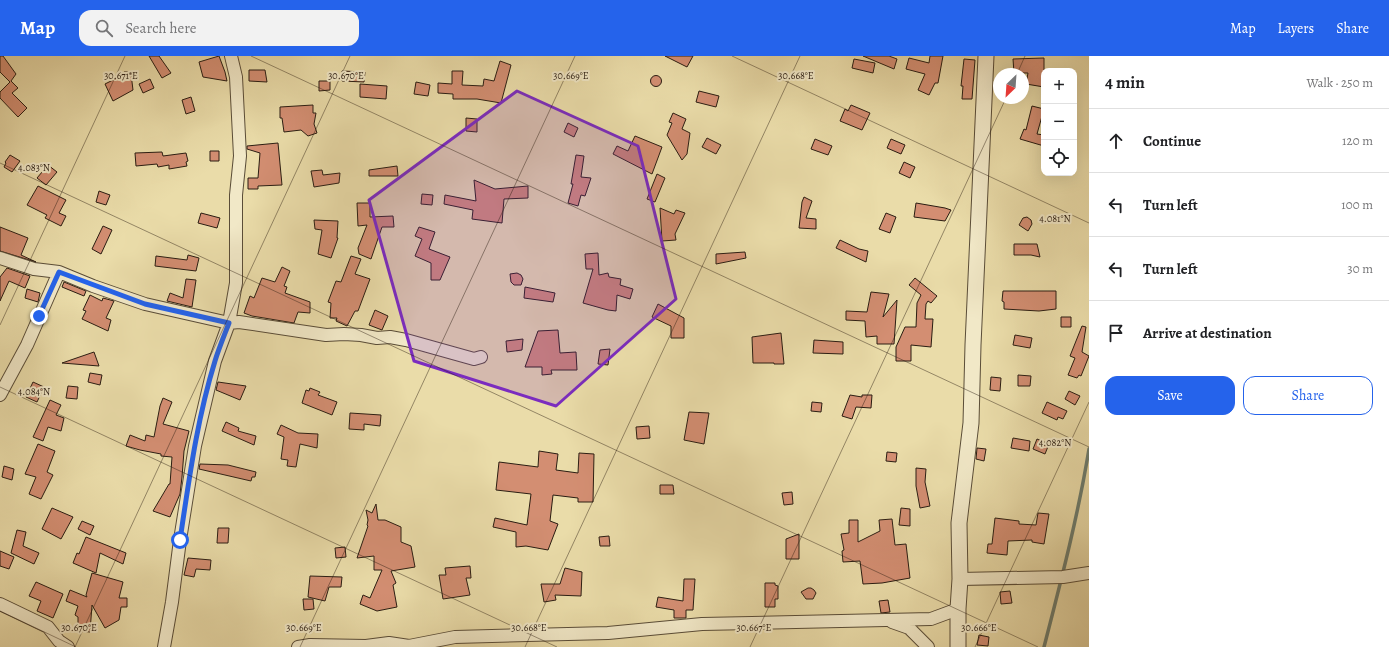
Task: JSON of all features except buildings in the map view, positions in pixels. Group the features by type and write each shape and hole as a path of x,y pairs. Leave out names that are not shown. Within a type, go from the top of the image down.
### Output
{"street":[{"path":"164,647 195,446 215,360 229,323 236,283 236,195 240,156 236,77 232,56"},
{"path":"958,647 960,579 959,523 971,422 986,56"},
{"path":"0,258 34,269 59,272 145,304 229,323 239,322 326,335 344,334 377,338 390,337 428,345 474,359 481,356"},
{"path":"0,395 27,345 59,272"},
{"path":"960,579 1063,577 1089,573"},
{"path":"0,604 48,627 59,641 68,647"},
{"path":"298,647 310,645 366,646 389,643 409,646 462,636 608,633 702,624 931,620 958,609"},
{"path":"888,620 909,628 928,647"}],"highlighted area":[{"path":"517,91 638,146 676,299 556,406 414,361 369,200"}],"waterway":[{"path":"1044,647 1063,573 1085,474 1089,449"}],"route":[{"path":"39,316 59,272 93,286 145,304 229,323 215,360 206,394 195,446 180,540"}]}
